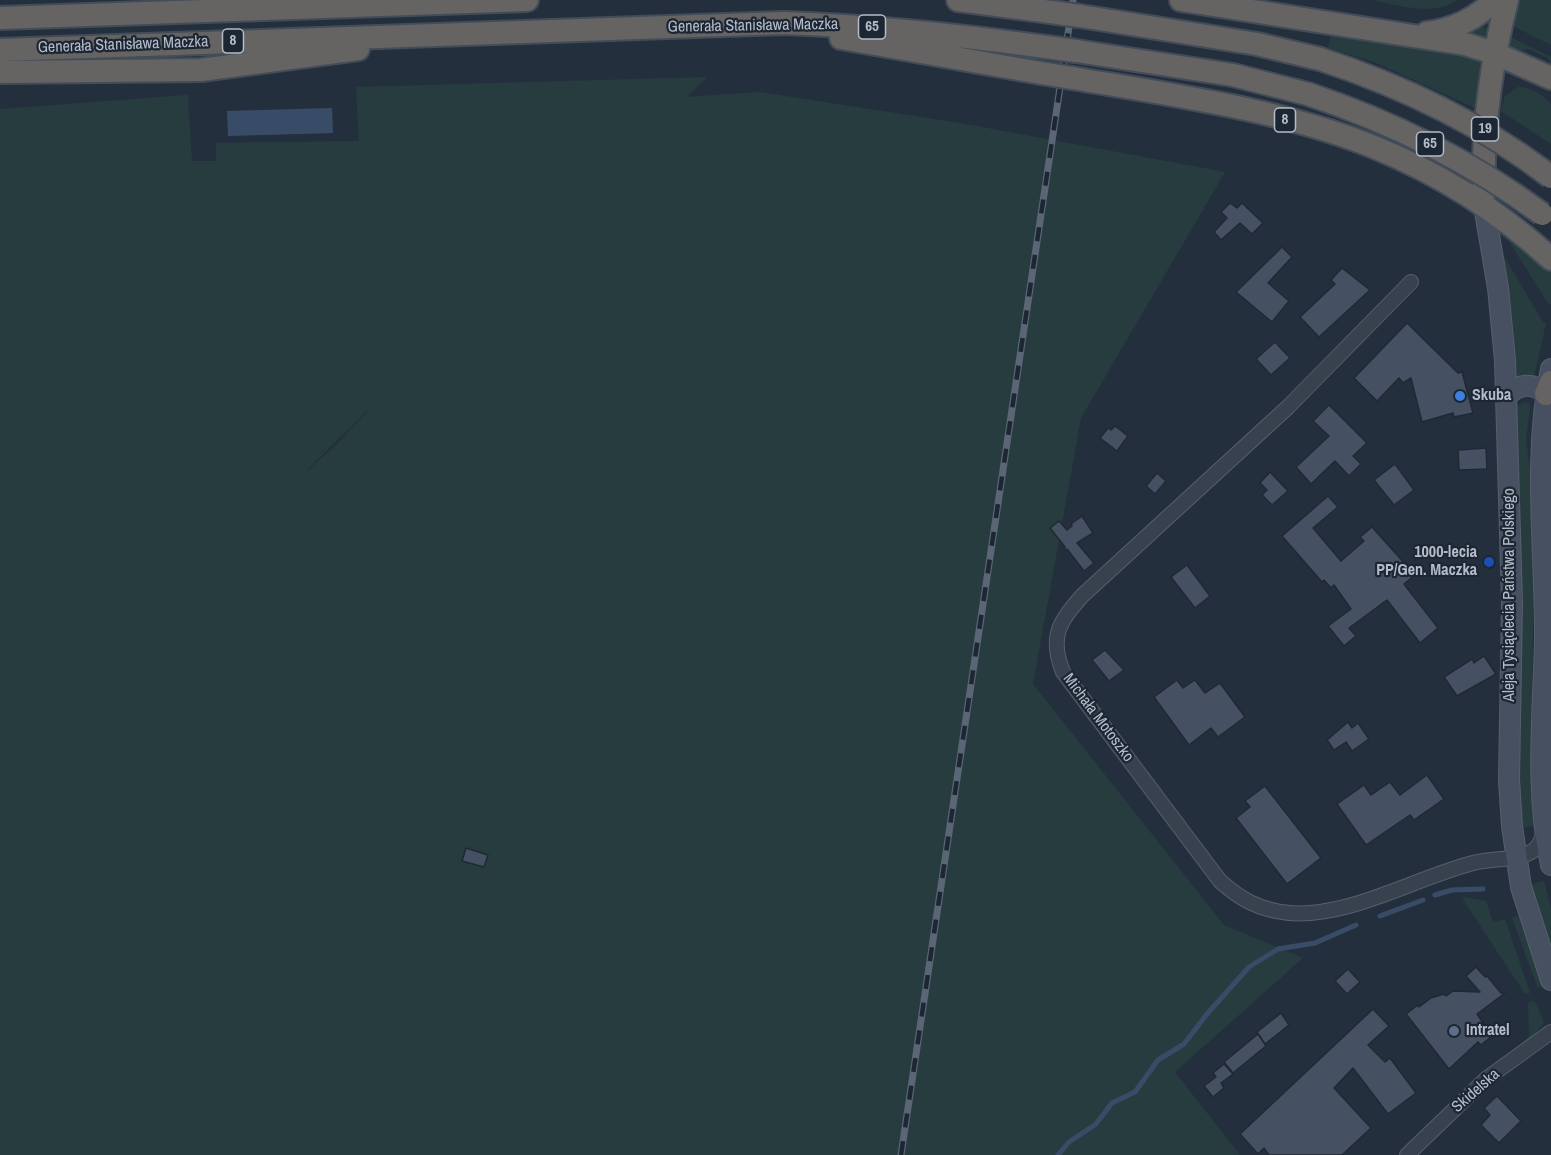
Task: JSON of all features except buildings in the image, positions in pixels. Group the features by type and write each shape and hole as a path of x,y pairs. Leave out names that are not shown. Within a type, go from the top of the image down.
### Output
{"highway":[{"path":"382,0 435,3"},
{"name":"Generała Stanisława Maczka","path":"0,18 527,0"},
{"name":"65","path":"958,0 1247,42 1320,59 1417,96 1474,127 1551,177"},
{"path":"1181,0 1417,35 1494,53 1551,78"},
{"path":"1417,35 1445,31 1476,16 1494,0"},
{"name":"19","path":"1484,206 1486,110 1494,53 1507,0"},
{"name":"Generała Stanisława Maczka","path":"0,50 784,23 856,25 1046,46 1233,75 1308,94 1361,112 1437,147 1508,189 1546,218"},
{"name":"8","path":"696,26 768,35 834,37 1161,93 1304,124 1374,147 1484,206 1551,259"},
{"path":"0,72 201,70 466,33"}],"main road":[{"name":"Aleja Tysiąclecia Państwa Polskiego","path":"1484,206 1502,321 1506,397 1513,636 1509,780 1515,857 1529,918 1551,980"},
{"name":"Aleja Tysiąclecia Państwa Polskiego","path":"1551,369 1541,440 1545,641 1541,785 1551,865"},
{"path":"1506,397 1511,391 1525,385 1540,389 1548,388"}],"street":[{"name":"Michała Motoszko","path":"1411,282 1288,407 1083,595 1065,616 1058,630 1055,645 1063,672 1220,881 1250,904 1289,913 1330,909 1471,863 1515,857 1533,851 1541,842 1545,827"},
{"name":"Skidelska","path":"1407,1155 1486,1078 1551,1032"}],"green space":[{"path":"1372,0 1457,0 1438,8 1427,9"},
{"path":"1518,0 1551,0 1551,45 1511,25"},
{"path":"1476,24 1488,29 1486,38 1462,32"},
{"path":"1331,32 1454,52 1481,59 1475,108 1374,62 1328,48"},
{"path":"1509,36 1551,57 1551,64 1548,58 1528,49 1519,51 1507,45"},
{"path":"707,77 687,97 760,92 966,124 1225,172 1081,418 1033,684 1224,925 1303,958 1175,1072 1240,1155 0,1155 0,109 188,95 192,161 216,161 216,143 359,141 356,87","holes":["377,401 338,443 307,471"]},
{"path":"1518,87 1537,92 1551,105 1551,144 1501,111 1505,96"},
{"path":"1497,227 1551,273 1551,305 1509,241 1499,235"},
{"path":"1502,253 1543,322 1546,323 1534,377 1515,377 1511,310"},
{"path":"1524,402 1529,403 1530,408 1526,438 1532,489 1534,579 1531,746 1535,826 1520,828 1518,806 1520,580 1517,406"},
{"path":"1544,881 1551,908 1551,957 1529,885"},
{"path":"1462,898 1486,901 1493,922 1505,919 1530,993 1525,994"},
{"path":"1518,916 1542,983 1538,989 1512,918"},
{"path":"1534,1000 1544,1022 1531,1039 1515,1050 1529,1036 1528,1003"}],"water":[{"path":"332,108 333,133 228,136 227,111"}],"waterway":[{"path":"1435,895 1452,890 1483,889"},
{"path":"1380,916 1423,900"},
{"path":"1058,1155 1069,1142 1096,1124 1112,1103 1135,1092 1158,1060 1184,1044 1249,967 1278,949 1315,943 1356,925"}],"railway":[{"path":"901,1155 1073,0"}],"place":[{"name":"Skuba","path":"1460,396"},
{"name":"1000-lecia PP/Gen. Maczka","path":"1489,562"},
{"name":"Intratel","path":"1454,1031"}]}
